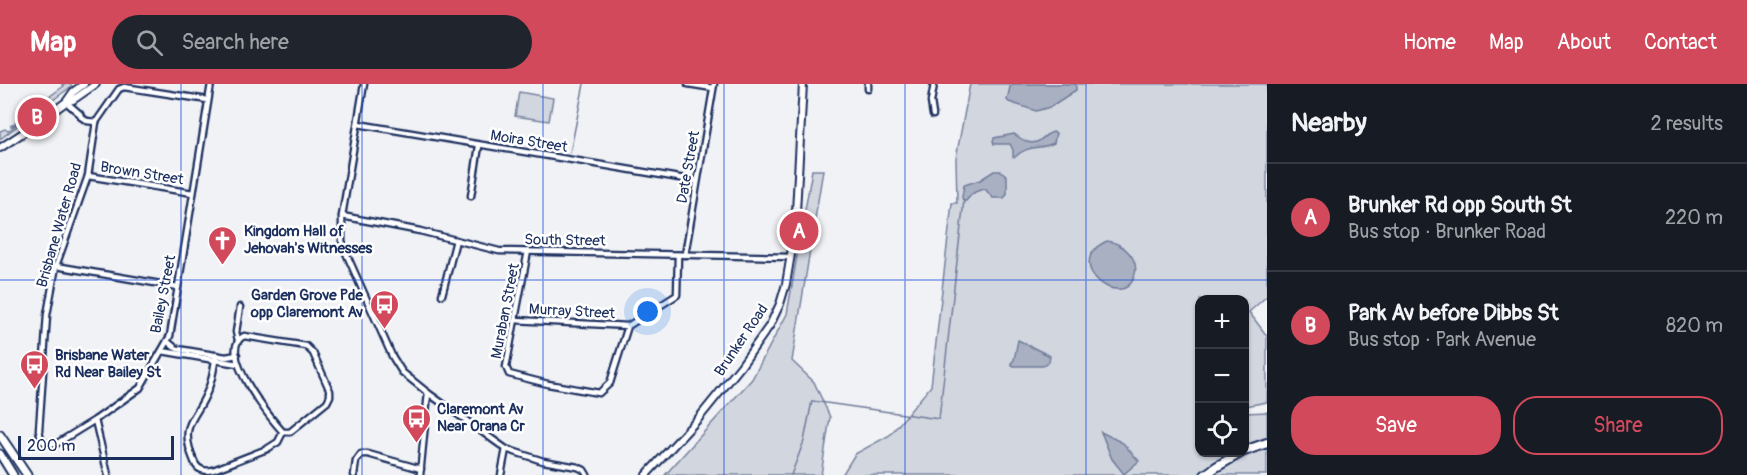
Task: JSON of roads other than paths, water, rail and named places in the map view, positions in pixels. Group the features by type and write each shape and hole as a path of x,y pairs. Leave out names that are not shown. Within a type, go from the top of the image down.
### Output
{"highway":[{"path":"1249,450 1267,443"},
{"path":"1205,475 1234,457"}],"main road":[{"path":"0,148 66,102 73,92 84,84"},
{"path":"66,102 73,100 96,84"},
{"name":"Brunker Road","path":"646,475 698,419 741,366 770,325 780,304 795,230 803,84"},
{"path":"0,435 27,475"},
{"path":"0,454 13,475"}],"street":[{"name":"Bailey Street","path":"42,441 46,444 56,444 140,388 171,336 211,84"},
{"path":"364,84 342,216 342,240 392,356 402,372 506,449 543,461 578,467 587,475"},
{"path":"688,84 714,86"},
{"path":"933,115 931,102 934,84"},
{"name":"Date Street","path":"685,255 714,86"},
{"name":"Brisbane Water Road","path":"42,441 39,430 47,315 56,266 88,176 94,121 123,87 208,100"},
{"path":"66,102 81,117 87,121 94,121"},
{"name":"Moira Street","path":"358,124 697,181"},
{"path":"471,196 479,146"},
{"name":"Brown Street","path":"88,176 193,193"},
{"name":"South Street","path":"342,216 420,231 499,251 791,257"},
{"path":"442,295 456,240"},
{"name":"Muraban Street","path":"528,251 506,367 509,374 599,393 610,383 628,326"},
{"path":"628,326 677,294 678,255"},
{"path":"56,266 178,286"},
{"path":"238,340 244,336 306,346 313,353 327,384 330,396 327,402 290,432 283,432 259,404 238,364 236,332 240,307"},
{"name":"Murray Street","path":"515,320 628,326"},
{"path":"167,341 174,348 238,364"},
{"path":"162,351 216,358 237,355"},
{"path":"216,358 208,390 188,427 188,442 197,466 205,471 213,470 267,449 278,442 283,432"},
{"path":"420,475 428,393"},
{"path":"95,420 108,475"},
{"path":"501,475 506,449"},
{"path":"354,475 356,461 361,454 368,453 420,469"}],"water":[{"path":"1014,84 1076,84 1076,90 1050,107 1036,111 1007,100 1010,87"},
{"path":"1053,132 1056,133 1054,143 1025,150 1015,157 1013,157 1010,144 994,144 993,141 994,138 1014,134 1032,143"},
{"path":"994,171 1001,171 1007,176 1007,194 1004,198 993,198 985,189 963,201 964,185 980,180"},
{"path":"1107,241 1119,245 1129,253 1135,264 1134,277 1127,286 1118,289 1108,287 1091,271 1089,261 1094,250"},
{"path":"1018,340 1050,356 1049,362 1043,366 1013,366 1011,363 1014,360"},
{"path":"1101,432 1123,443 1139,461 1124,474 1112,459"}],"waterway":[{"path":"570,153 584,84"},
{"path":"791,475 804,441 812,401 939,419 964,200"}],"place":[{"name":"Park Av before Dibbs St","path":"37,117"},
{"name":"Brunker Rd opp South St","path":"799,231"},
{"name":"Kingdom Hall of Jehovah's Witnesses","path":"223,266"},
{"name":"Garden Grove Pde opp Claremont Av","path":"384,330"},
{"name":"Brisbane Water Rd Near Bailey St","path":"34,390"},
{"name":"Claremont Av Near Orana Cr","path":"416,444"}]}
